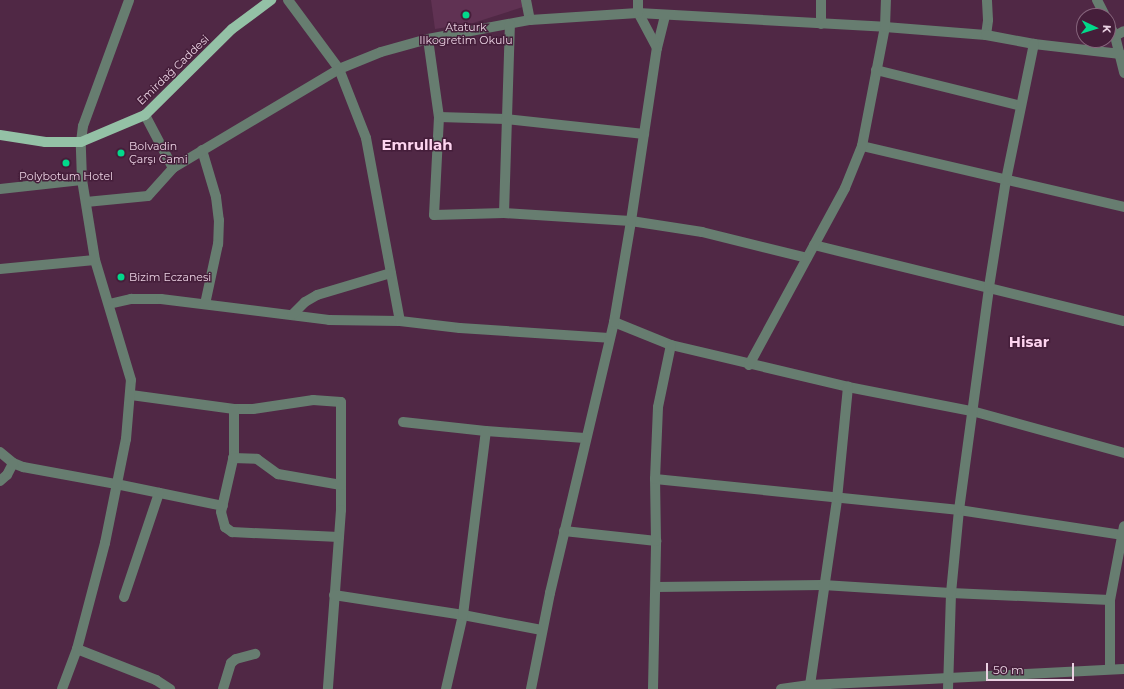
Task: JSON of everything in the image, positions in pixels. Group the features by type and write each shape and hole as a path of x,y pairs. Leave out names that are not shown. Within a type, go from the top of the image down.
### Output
{"main road":[{"name":"Emirdağ Caddesi","path":"81,142 145,114 232,29 271,0"},
{"path":"0,135 45,142 81,142"}],"street":[{"path":"62,689 77,649 105,543 126,439 131,395 131,380 95,260 82,180 81,142 83,126 129,0"},
{"path":"288,0 339,69 366,138 400,321"},
{"path":"526,0 530,20"},
{"path":"638,0 638,13 657,48"},
{"path":"821,0 821,24"},
{"path":"749,365 845,188 862,146 885,27 886,0"},
{"path":"986,35 987,0"},
{"path":"86,202 148,196 173,168 339,69 381,52 428,39 530,20 638,13 885,27 986,35 1034,44 1120,54"},
{"path":"531,689 542,630 585,438 614,322 657,48 665,15"},
{"path":"504,213 510,24"},
{"path":"1119,34 1120,54 1124,73"},
{"path":"428,39 439,117 434,215 504,213 631,221 702,232 807,258"},
{"path":"948,689 951,594 959,510 972,411 989,287 1006,180 1034,44"},
{"path":"876,70 1021,106"},
{"path":"145,114 173,168"},
{"path":"439,117 506,119 644,134"},
{"path":"862,146 1124,207"},
{"path":"202,150 216,197 219,220 218,244 205,304"},
{"path":"0,189 82,180"},
{"path":"814,245 1124,321"},
{"path":"0,269 95,260"},
{"path":"292,315 305,302 317,295 391,273"},
{"path":"109,304 132,299 146,298 329,320 400,321 467,328 609,338"},
{"path":"614,322 671,345 749,365 848,387 972,411 1124,453"},
{"path":"653,689 656,587 655,479 658,407 671,345"},
{"path":"806,686 837,499 848,387"},
{"path":"131,395 234,409 253,409 313,400 341,402 341,485 339,536 328,689"},
{"path":"234,409 233,458 221,512 223,523 232,532 339,536"},
{"path":"403,422 486,431 585,438"},
{"path":"446,689 463,615 486,431"},
{"path":"0,452 13,463 23,467 223,506"},
{"path":"233,458 257,459 278,474 341,485"},
{"path":"0,481 7,475 13,463"},
{"path":"655,479 837,499 959,510 1123,531 1110,600 1110,669"},
{"path":"124,598 159,493"},
{"path":"564,531 656,541"},
{"path":"656,587 823,584 951,594 1110,600"},
{"path":"334,595 463,615 542,630"},
{"path":"77,649 156,680 170,689"},
{"path":"222,689 231,663 236,659 254,654"},
{"path":"781,689 806,686 948,677 1124,669"}],"shaded area":[{"name":"Ataturk Ilkogretim Okulu","path":"431,0 522,0 523,7 473,23 435,29"}],"place":[{"name":"Ataturk Ilkogretim Okulu","path":"466,15"},
{"name":"Bolvadin Çarşı Cami","path":"121,153"},
{"name":"Polybotum Hotel","path":"66,163"},
{"name":"Bizim Eczanesi","path":"121,277"}],"district":[{"name":"Emrullah","path":"417,145"},
{"name":"Hisar","path":"1029,342"}]}
